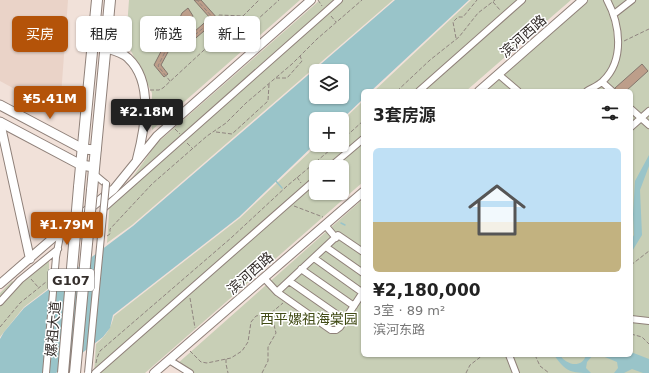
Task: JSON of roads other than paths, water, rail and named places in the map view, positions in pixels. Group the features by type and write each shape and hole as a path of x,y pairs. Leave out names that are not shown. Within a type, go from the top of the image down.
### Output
{"highway":[{"name":"嫘祖大道","path":"63,373 97,0"},
{"name":"嫘祖大道","path":"108,16 110,0"},
{"name":"嫘祖大道","path":"75,373 105,52"}],"main road":[{"path":"0,104 83,149 96,150"},
{"path":"0,122 81,165 94,170"}],"street":[{"path":"0,284 61,231 114,189 157,136 311,0"},
{"path":"104,208 339,0"},
{"path":"421,89 522,0"},
{"name":"滨河西路","path":"481,89 583,0"},
{"path":"590,89 602,82 615,63 618,44 616,22 607,0"},
{"path":"614,14 632,0"},
{"path":"115,52 127,57 137,69 144,90 145,107 142,139 136,161"},
{"path":"498,74 516,89"},
{"path":"602,82 610,89"},
{"path":"633,111 649,125"},
{"path":"633,125 649,111"},
{"path":"0,122 30,259"},
{"path":"338,160 361,141"},
{"path":"88,373 106,184 94,170"},
{"path":"95,373 309,185"},
{"name":"滨河西路","path":"154,373 361,195"},
{"path":"328,222 336,238"},
{"path":"46,373 56,257 61,231"},
{"path":"277,292 338,235 361,251"},
{"path":"326,247 361,272"},
{"path":"0,302 27,274 58,249"},
{"path":"314,258 361,292"},
{"path":"301,269 354,306"},
{"path":"264,278 277,292 331,330 336,330 345,320 361,296"},
{"path":"289,280 345,320"},
{"path":"633,319 649,320"},
{"path":"511,357 516,373"},
{"path":"169,360 190,373"}],"water":[{"path":"395,0 469,0 373,89 361,89 361,101 349,112 309,112 309,150 239,217 113,315 110,328 103,337 56,373 0,373 0,339 24,308 133,226 309,74 309,104 349,104 349,64 321,64"},
{"path":"649,155 649,166 640,190 642,235 633,250 633,214 635,181"},
{"path":"633,353 649,359 649,373 643,373 632,369 624,373 614,373 618,368 617,362 605,357 633,357"},
{"path":"556,357 562,357 570,363 578,364 585,357 591,357 587,362 586,368 591,373 574,372 562,365"}],"waterway":[{"path":"275,180 282,188"},
{"path":"341,223 345,225"}],"park label":[{"name":"西平嫘祖海棠园","path":"309,319"}]}
